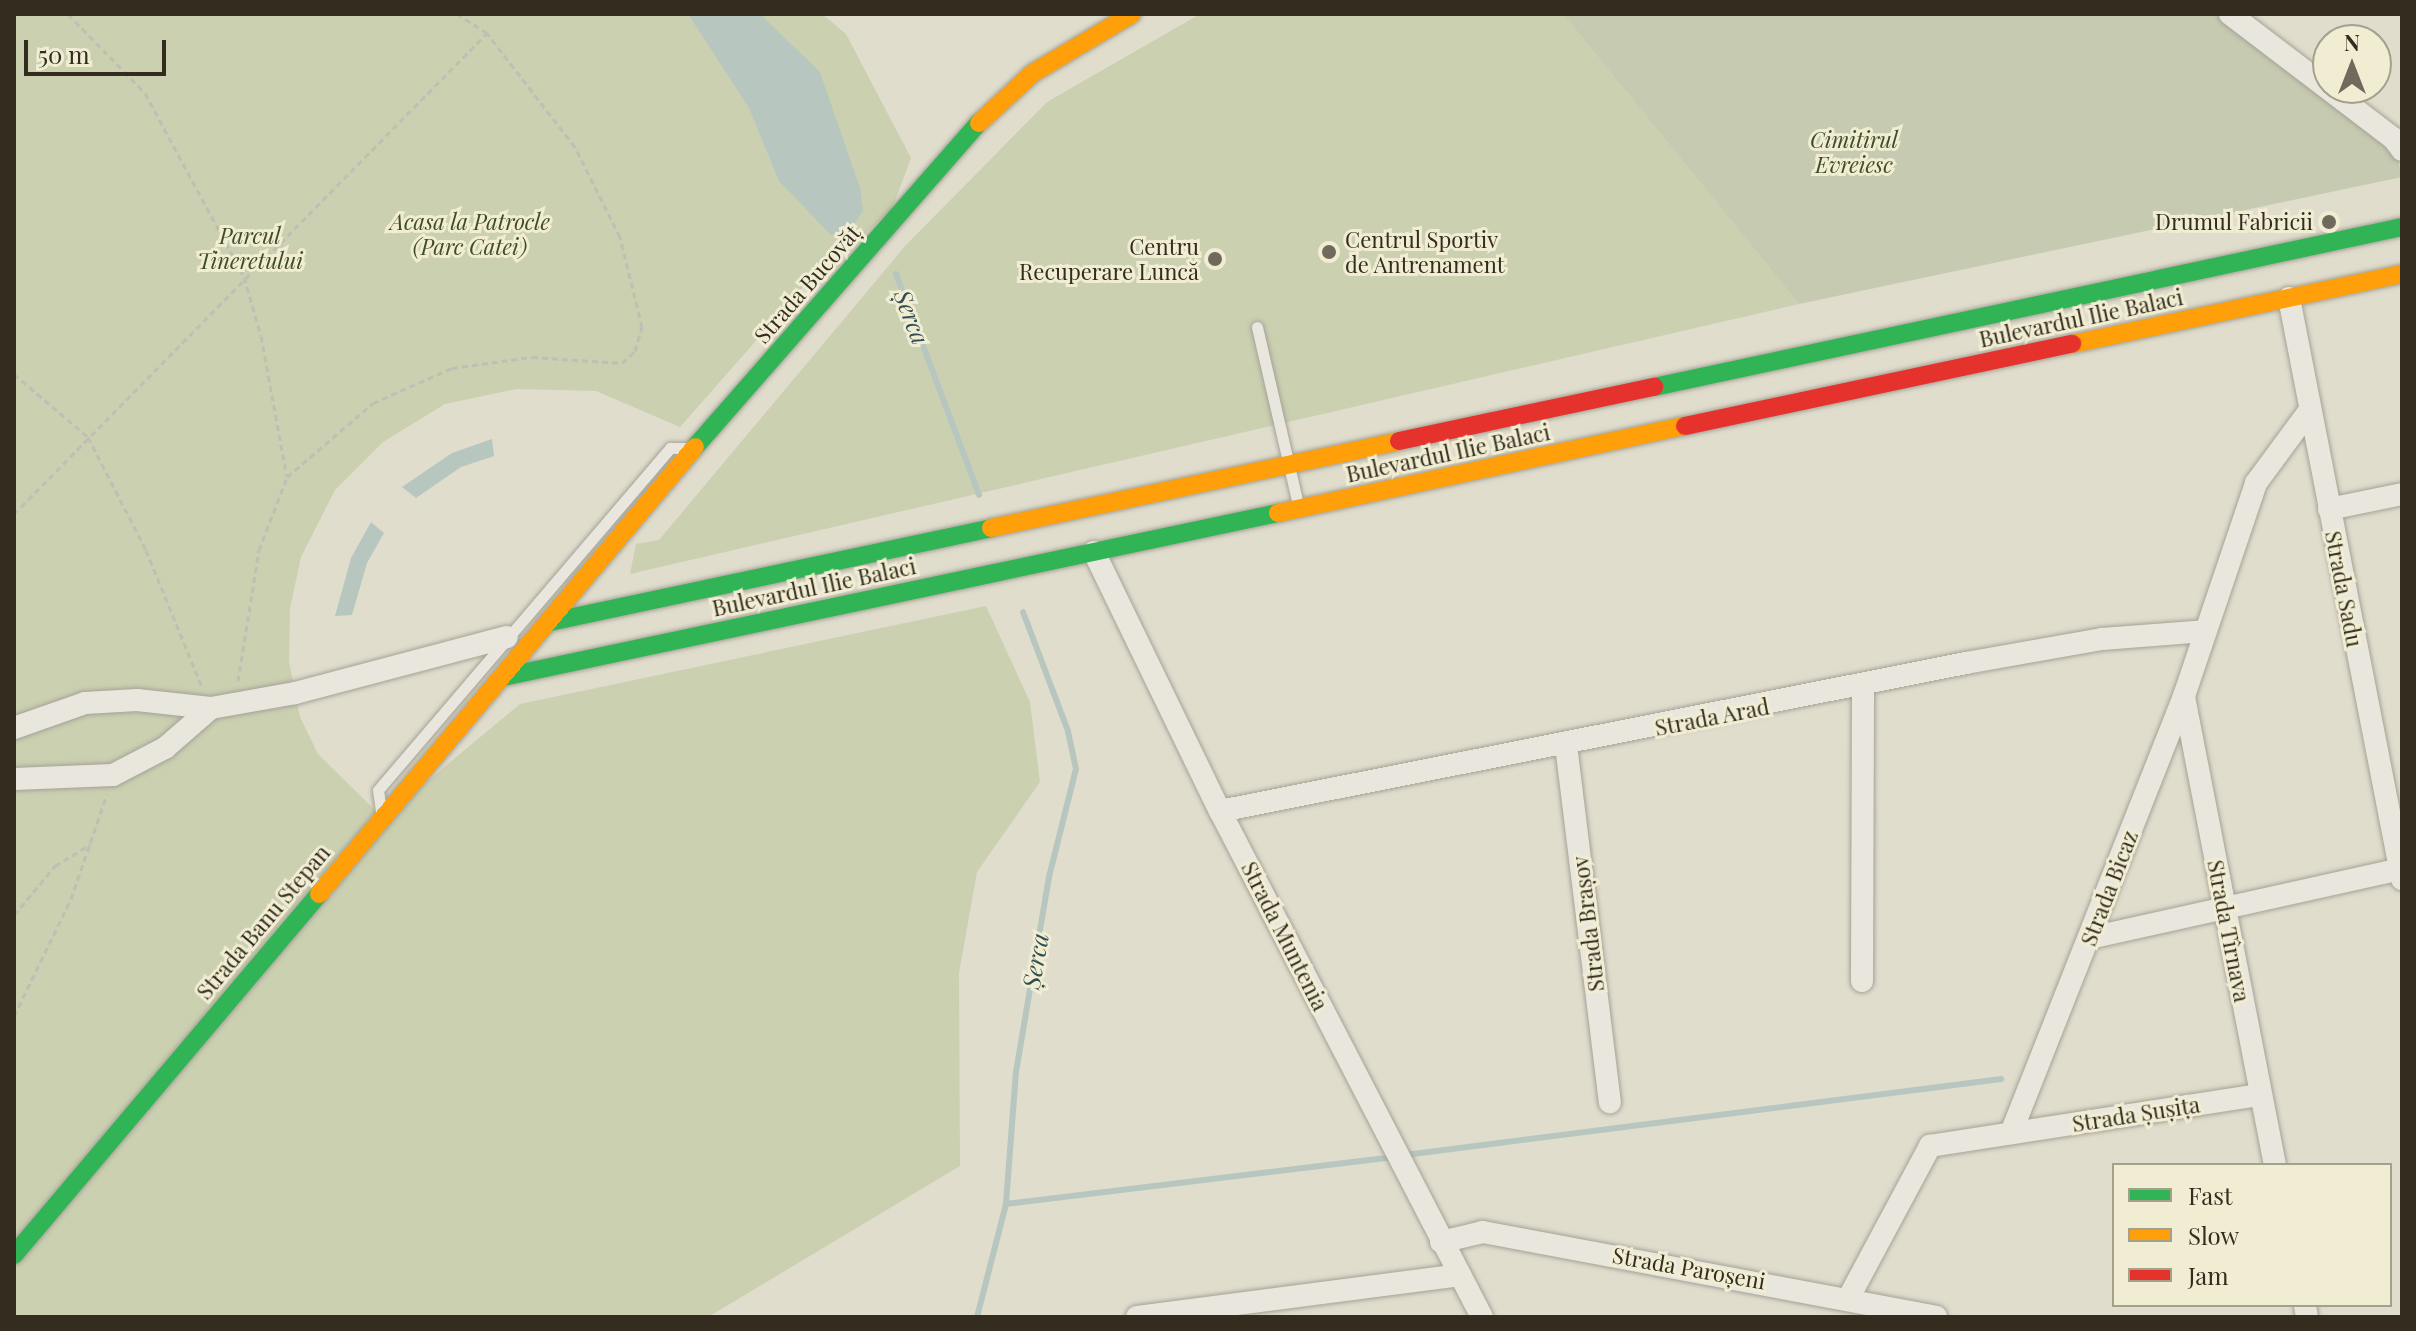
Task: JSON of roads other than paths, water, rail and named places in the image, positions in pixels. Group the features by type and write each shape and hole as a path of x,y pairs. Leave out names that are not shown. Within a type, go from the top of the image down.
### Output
{"main road":[{"name":"Strada Bucovăț","path":"550,622 695,448 999,102 1033,73 1132,14"},
{"name":"Bulevardul Ilie Balaci","path":"503,677 2289,298 2384,259 2402,227"},
{"name":"Bulevardul Ilie Balaci","path":"550,622 1290,466 2384,259"},
{"name":"Strada Banu Stepan","path":"14,1255 550,622"}],"street":[{"path":"2230,14 2393,138 2402,150"},
{"name":"Strada Sadu","path":"2289,298 2401,873"},
{"name":"Strada Bicaz","path":"2011,1133 2184,696 2256,483 2309,411"},
{"path":"2329,509 2402,494"},
{"name":"Strada Muntenia","path":"1094,552 1220,811 1482,1317"},
{"name":"Strada Arad","path":"1220,811 2102,639 2205,631"},
{"path":"14,728 85,703 137,700 211,708 236,704 507,637"},
{"path":"1862,981 1863,687"},
{"name":"Strada Tîrnava","path":"2184,696 2275,1163"},
{"path":"14,779 113,775 165,748 211,708"},
{"name":"Strada Brașov","path":"1566,745 1610,1102"},
{"path":"2090,938 2401,873"},
{"name":"Strada Șușița","path":"2011,1133 2260,1095"},
{"path":"1848,1299 1930,1146 2011,1133"},
{"name":"Strada Paroșeni","path":"1441,1242 1483,1232 1936,1317"},
{"path":"1137,1317 1459,1275"}],"lane":[{"path":"1257,327 1299,509"},
{"path":"383,818 378,790 507,637 670,448 695,448"},
{"path":"507,637 550,622"}],"waterway":[{"name":"Șerca","path":"896,274 979,495"},
{"name":"Șerca","path":"977,1317 1006,1204 1016,1072 1049,877 1076,769 1068,731 1023,612"},
{"path":"1405,1155 2001,1079"},
{"path":"1006,1204 1394,1157"}],"place":[{"name":"Drumul Fabricii","path":"2329,222"},
{"name":"Centrul Sportiv de Antrenament","path":"1329,252"},
{"name":"Centru Recuperare Luncă","path":"1215,259"}],"park label":[{"name":"Cimitirul Evreiesc","path":"1854,152"},
{"name":"Acasa la Patrocle (Parc Catei)","path":"470,234"},
{"name":"Parcul Tineretului","path":"250,248"}]}
